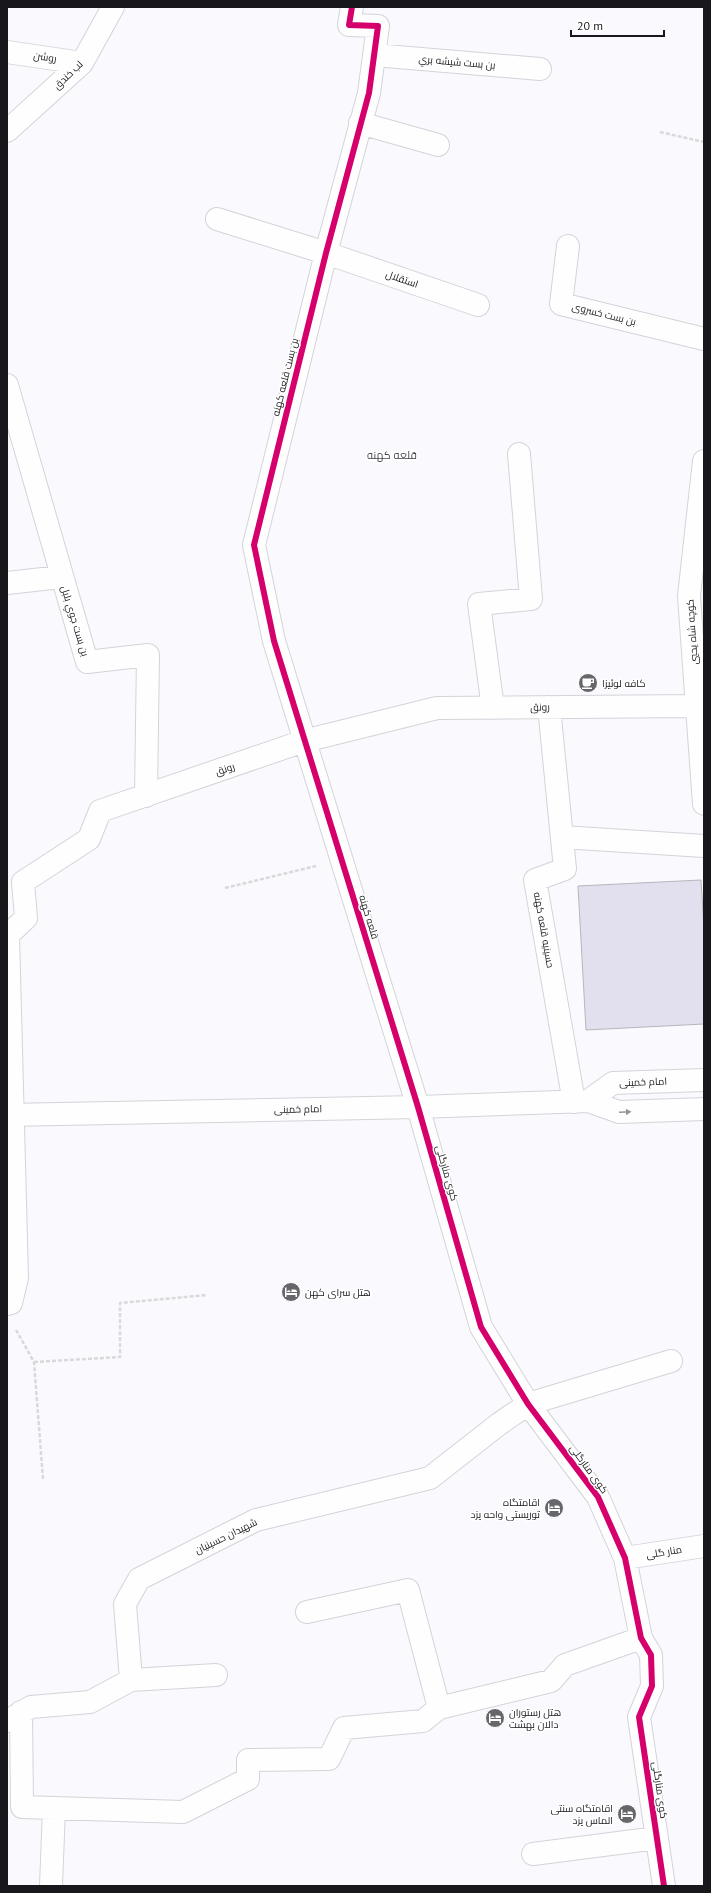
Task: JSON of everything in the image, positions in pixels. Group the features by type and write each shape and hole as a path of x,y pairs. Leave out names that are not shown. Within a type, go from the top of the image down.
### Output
{"street":[{"name":"لب خندق","path":"7,131 82,63 113,7"},
{"name":"بن بست قلعه کهنه","path":"303,737 274,641 254,545 326,253 369,93 378,26 349,25 352,7"},
{"name":"روشن","path":"7,52 82,63"},
{"name":"بن بست شيشه بري","path":"374,54 540,69"},
{"path":"360,123 438,145"},
{"name":"استقلال","path":"217,219 326,253 478,305"},
{"name":"بن بست خسروی","path":"568,246 561,304 704,338"},
{"name":"بن بست جوي بلبل","path":"7,385 61,577 87,662 148,655 146,796"},
{"path":"493,708 479,604 530,599 519,454"},
{"name":"کوچه شاه يحيي","path":"704,461 689,596 704,804"},
{"path":"7,583 61,577"},
{"name":"رونق","path":"9,1303 17,1278 10,1115 8,935 26,918 23,882 89,839 100,811 146,796 303,737 437,708 697,706"},
{"name":"حسينيه قلعه کهنه","path":"548,707 565,869 535,880 581,1102"},
{"name":"قلعه کهنه","path":"303,737 418,1107"},
{"path":"562,837 704,846"},
{"name":"امام خمینی","path":"581,1102 612,1083 704,1080"},
{"name":"امام خمینی","path":"10,1115 418,1107 581,1102 619,1112 704,1109"},
{"name":"کوی منارگلی","path":"418,1107 481,1327 528,1404 598,1496 625,1558 640,1638 651,1655 652,1686 639,1717 664,1886"},
{"name":"شهیدان حسینیان","path":"131,1680 125,1604 139,1579 256,1520 430,1478 499,1424 528,1404 671,1361"},
{"name":"منار گلی","path":"625,1558 704,1546"},
{"path":"307,1612 408,1590 439,1708"},
{"path":"216,1674 131,1680 90,1702 31,1707 14,1716 22,1807 184,1812 248,1779 248,1760 329,1759 344,1728 423,1720 439,1708 551,1681 565,1665 640,1638"},
{"path":"51,1886 54,1808"},
{"path":"533,1854 657,1838"}],"path":[{"path":"660,132 704,142"},
{"path":"225,888 341,861"},
{"path":"34,1362 120,1357 120,1302 207,1295"},
{"path":"9,1303 16,1332 34,1362 43,1479"}],"building":[{"path":"701,880 704,928 704,1024 586,1030 578,886"}],"cycle path":[{"path":"352,7 349,25 378,26 369,93 326,253 254,545 274,641 418,1107 481,1327 528,1404 598,1497 625,1558 641,1638 651,1655 652,1686 639,1717 664,1886"}],"place":[{"name":"کافه لوئیزا","path":"588,683"},
{"name":"هتل سرای کهن","path":"291,1292"},
{"name":"اقامتگاه توریستی واحه یزد","path":"554,1508"},
{"name":"هتل رستوران دالان بهشت","path":"495,1718"},
{"name":"اقامتگاه سنتی الماس یزد","path":"627,1814"}],"district":[{"name":"قلعه کهنه","path":"392,455"}]}
